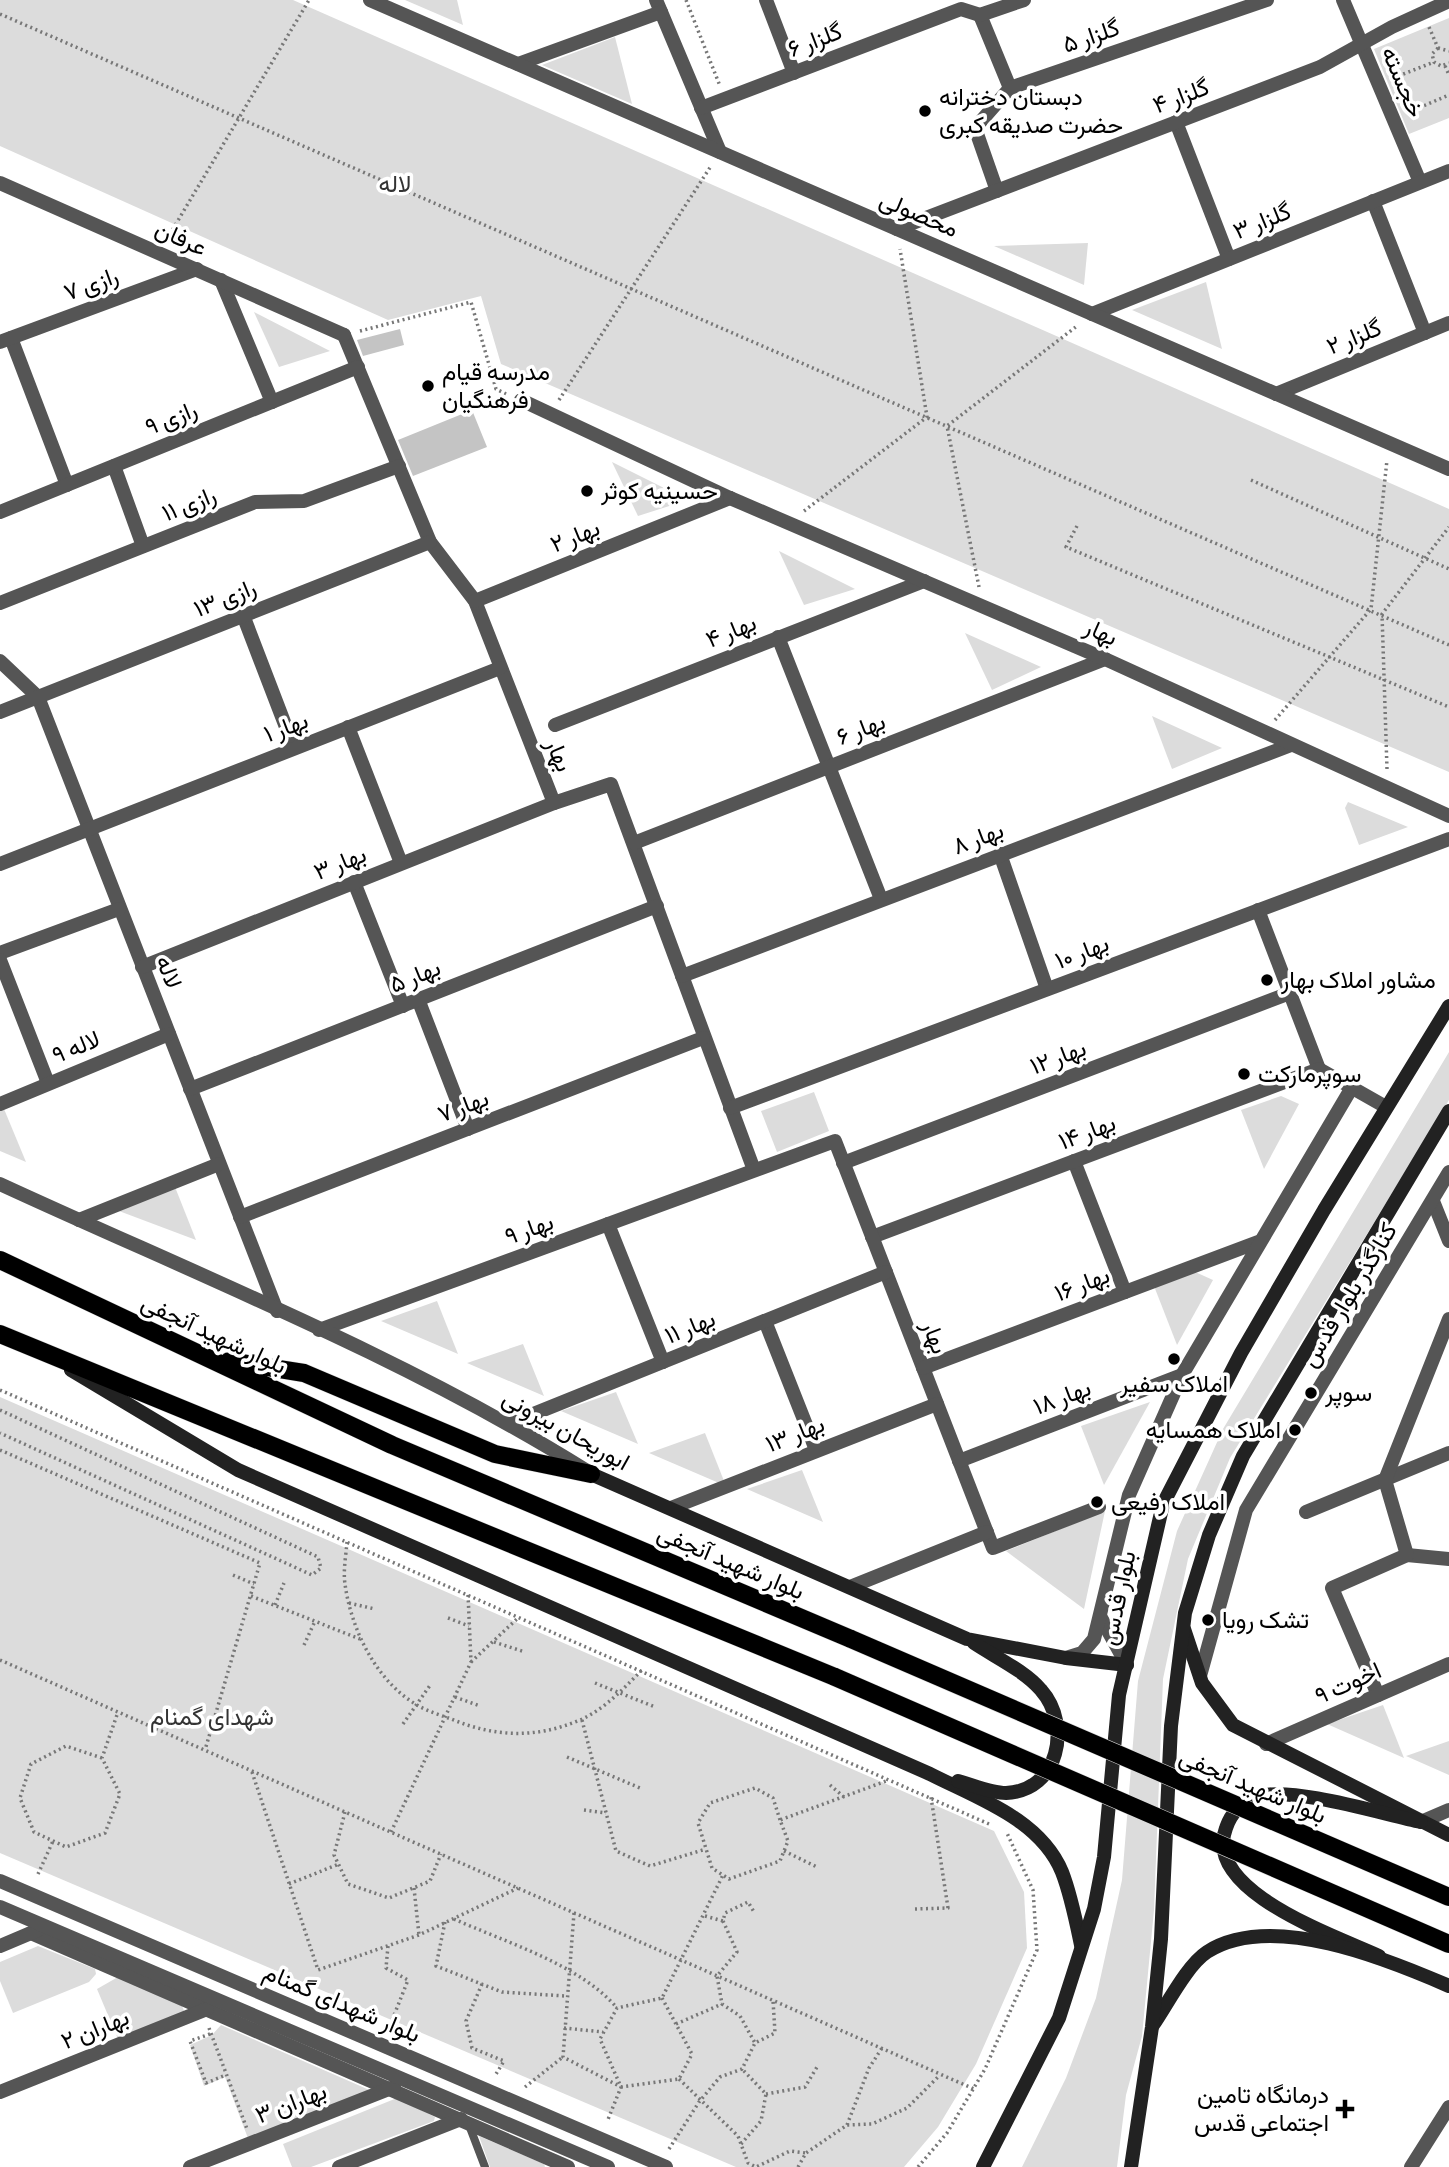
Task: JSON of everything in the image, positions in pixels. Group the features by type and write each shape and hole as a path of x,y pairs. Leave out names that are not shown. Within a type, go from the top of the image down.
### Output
{"main road":[{"name":"بلوار قدس","path":"983,2167 1059,2018 1100,1885 1119,1695 1140,1593 1163,1504 1220,1389 1386,1107 1449,1006"},
{"path":"1131,2167 1152,2027 1164,1909 1171,1727 1182,1624 1209,1535 1243,1456 1449,1111"},
{"name":"بلوار شهید آنجفی","path":"0,1260 392,1445 1449,1897"},
{"path":"0,1334 835,1677 1449,1944"},
{"path":"46,1354 238,1470 930,1774 1003,1811 1038,1838 1061,1871 1082,1947"},
{"path":"208,1358 303,1373 495,1454 591,1474"},
{"name":"ابوریحان بیرونی","path":"591,1474 967,1639 1066,1658 1127,1665"},
{"name":"بلوار شهید آنجفی","path":"1182,1624 1200,1676 1216,1705 1234,1725 1266,1744 1449,1835"},
{"path":"930,1774 1004,1793 1017,1791 1033,1784 1049,1768 1057,1748 1059,1726 1053,1707 1040,1688 967,1639"},
{"path":"1421,1822 1313,1799 1285,1795 1260,1796 1243,1803 1229,1819 1223,1836 1223,1852 1232,1872 1252,1891 1277,1908 1449,1986"},
{"path":"1152,2027 1205,1953 1238,1939 1284,1937 1379,1956"}],"street":[{"name":"محصولی","path":"370,0 1449,469"},
{"path":"766,0 794,73"},
{"name":"گلزار ۶","path":"701,108 961,9 980,15 1024,0"},
{"name":"گلزار ۵","path":"1010,88 1267,0"},
{"name":"خجسته","path":"1343,0 1420,182"},
{"path":"1362,45 1449,1"},
{"path":"518,64 659,6 720,152"},
{"path":"980,15 1010,88 975,128 997,191"},
{"name":"گلزار ۴","path":"897,229 1320,67 1362,45"},
{"path":"1176,122 1228,259"},
{"name":"گلزار ۳","path":"1092,314 1449,171"},
{"name":"عرفان","path":"3,186 344,335"},
{"path":"1373,201 1425,333"},
{"name":"رازی ۷","path":"6,340 197,269"},
{"path":"221,280 272,402"},
{"name":"گلزار ۲","path":"1276,394 1449,323"},
{"name":"بهار","path":"344,335 430,542 475,601 554,803 611,784 754,1170"},
{"path":"6,340 67,485"},
{"name":"رازی ۹","path":"0,512 358,367"},
{"path":"521,400 730,498"},
{"path":"114,466 143,546"},
{"name":"رازی ۱۱","path":"0,603 255,502 304,501 399,466"},
{"name":"بهار","path":"730,498 1105,659 1449,816"},
{"name":"بهار ۲","path":"475,601 730,498"},
{"name":"رازی ۱۳","path":"0,712 430,542"},
{"name":"بهار ۴","path":"555,725 923,581"},
{"path":"243,615 294,748"},
{"path":"778,637 881,899"},
{"name":"بهار ۶","path":"634,843 1105,659"},
{"name":"لاله","path":"0,661 37,697 277,1311"},
{"name":"بهار ۱","path":"0,864 500,667"},
{"path":"348,727 401,863"},
{"name":"بهار ۸","path":"682,976 1291,745"},
{"name":"بهار ۳","path":"142,967 554,803"},
{"name":"بهار ۱۰","path":"730,1108 1449,839"},
{"path":"1000,854 1047,989"},
{"path":"354,882 403,1006"},
{"name":"بهار ۵","path":"190,1089 657,906"},
{"path":"0,953 119,909"},
{"path":"1258,910 1319,1069 1350,1089 1386,1107"},
{"path":"0,960 48,1083"},
{"name":"بهار ۱۲","path":"843,1163 1290,993"},
{"path":"418,999 468,1129"},
{"name":"لاله ۹","path":"0,1104 169,1034"},
{"name":"بهار ۷","path":"240,1217 703,1038"},
{"name":"بهار ۱۴","path":"872,1237 1319,1069"},
{"path":"1066,1658 1089,1647 1101,1618 1129,1495 1182,1375 1350,1089"},
{"name":"بهار","path":"835,1141 993,1548 1099,1507"},
{"name":"بهار ۹","path":"319,1330 835,1141"},
{"path":"1074,1161 1125,1292"},
{"path":"79,1220 219,1164"},
{"name":"کنارگذر بلوار قدس","path":"1200,1676 1246,1510 1449,1172"},
{"name":"ابوریحان بیرونی","path":"0,1184 319,1330 511,1423 591,1474"},
{"path":"1433,1200 1449,1241"},
{"path":"608,1224 663,1362"},
{"name":"بهار ۱۶","path":"923,1368 1258,1242"},
{"name":"بهار ۱۱","path":"511,1423 886,1272"},
{"path":"1407,1555 1385,1479 1449,1319"},
{"path":"765,1321 816,1450"},
{"name":"بهار ۱۸","path":"959,1461 1182,1375"},
{"name":"بهار ۱۳","path":"671,1508 937,1404"},
{"path":"1306,1512 1449,1453"},
{"path":"850,1587 987,1532"},
{"path":"1378,1695 1332,1588 1407,1555 1449,1559"},
{"path":"1101,1618 1127,1665"},
{"name":"اخوت ۹","path":"1266,1744 1449,1664"},
{"path":"1421,1822 1449,1810"},
{"name":"بلوار شهدای گمنام","path":"0,1881 666,2167"},
{"name":"بلوار شهدای گمنام","path":"0,1907 608,2167"},
{"path":"0,1946 46,1926"},
{"path":"31,1933 392,2088 567,2167 590,2159"},
{"name":"بهاران ۲","path":"0,2092 206,2009"},
{"name":"بهاران ۳","path":"190,2167 409,2082"},
{"path":"1412,2167 1449,2107"},
{"path":"339,2167 465,2120"}],"lane":[{"path":"465,2120 485,2167"}],"path":[{"path":"159,253 309,0"},
{"path":"685,0 725,99"},
{"path":"1423,12 1438,48"},
{"path":"0,15 1449,645"},
{"path":"1438,48 1449,51"},
{"path":"1434,62 1432,54 1438,48"},
{"path":"1379,84 1434,62 1447,64 1449,75"},
{"path":"1393,118 1449,95"},
{"path":"550,414 720,152"},
{"path":"897,229 927,417"},
{"path":"344,335 471,302 496,389 521,400"},
{"path":"947,426 1092,314"},
{"path":"788,523 927,417"},
{"path":"947,426 983,607"},
{"path":"1264,732 1371,609 1389,443"},
{"path":"1251,480 1449,569"},
{"path":"1077,526 1066,547 1449,706"},
{"path":"1388,789 1382,614 1449,527"},
{"path":"0,1390 993,1826"},
{"path":"0,1410 318,1557 321,1568 312,1574 0,1433"},
{"path":"0,1450 260,1563 205,1751"},
{"path":"347,1542 345,1582 361,1639 388,1680 415,1704 481,1731 515,1734 549,1730 582,1719 614,1700 642,1670"},
{"path":"233,1575 254,1584"},
{"path":"275,1605 284,1583"},
{"path":"468,1594 471,1662"},
{"path":"251,1596 361,1639"},
{"path":"349,1603 375,1609"},
{"path":"391,1832 471,1662 519,1617"},
{"path":"448,1618 470,1627"},
{"path":"304,1644 315,1621"},
{"path":"493,1642 526,1652"},
{"path":"0,1660 974,2089"},
{"path":"595,1683 655,1707"},
{"path":"403,1724 431,1684"},
{"path":"454,1697 480,1706"},
{"path":"102,1758 118,1712"},
{"path":"582,1719 616,1851 650,1867 706,1849"},
{"path":"66,1746 102,1758 120,1794 105,1833 66,1847 34,1832 20,1798 32,1764 66,1746"},
{"path":"567,1757 640,1788"},
{"path":"252,1771 318,1970 419,1935 518,1888"},
{"path":"780,1820 891,1779"},
{"path":"830,1785 845,1797"},
{"path":"755,1788 773,1798 788,1841 780,1861 729,1879 712,1868 706,1849 698,1823 710,1803 755,1788"},
{"path":"915,1909 948,1908 931,1797"},
{"path":"584,1810 606,1813"},
{"path":"345,1812 334,1855 348,1884 388,1898 430,1881 441,1854"},
{"path":"918,2167 947,2133 985,2069 1037,1950 1033,1890 1006,1832 1017,1837"},
{"path":"38,1874 54,1841"},
{"path":"784,1851 817,1867"},
{"path":"288,1884 339,1864"},
{"path":"662,1998 723,1875"},
{"path":"414,1888 419,1935"},
{"path":"754,1912 748,1902 724,1913 723,1921 737,1952 717,1976 722,2004 740,2016 755,2043"},
{"path":"525,2087 563,2057 565,1996 574,1913"},
{"path":"705,1916 723,1921"},
{"path":"453,1919 568,1971 602,1990 617,2008"},
{"path":"445,1922 436,1966 502,1992 565,1996"},
{"path":"388,1946 386,1968 408,1980 389,2028"},
{"path":"482,1984 466,2021 472,2048 504,2061 496,2074"},
{"path":"607,2122 621,2087 600,2039 603,2032 617,2008 662,1998"},
{"path":"662,1998 692,2054 680,2079"},
{"path":"669,2149 699,2102 720,2077 742,2069 755,2043 775,2033 773,2000"},
{"path":"676,2024 722,2004"},
{"path":"206,2009 210,2034 252,2143"},
{"path":"564,2028 603,2032"},
{"path":"210,2034 190,2041 206,2083 226,2075"},
{"path":"847,2125 869,2068 882,2048"},
{"path":"563,2057 621,2087 680,2079"},
{"path":"766,2094 805,2087 817,2067"},
{"path":"742,2069 766,2094"},
{"path":"798,2167 806,2153 847,2125 872,2124 907,2108 940,2074"},
{"path":"680,2079 699,2102 738,2136 748,2163 756,2167 790,2151 806,2153"},
{"path":"741,2144 761,2121 766,2094"}],"green space":[{"name":"لاله","path":"0,0 293,0 1449,509 1449,772 501,364 481,296 388,320 0,146"},
{"path":"405,0 457,0 463,25"},
{"path":"1449,18 1449,118 1409,134 1374,49"},
{"path":"615,37 632,104 542,65"},
{"path":"1088,243 1084,285 994,246"},
{"path":"1206,282 1222,349 1132,310"},
{"path":"254,312 330,351 279,367"},
{"path":"612,462 688,500 638,516"},
{"path":"779,551 855,589 804,605"},
{"path":"965,633 1041,667 992,690"},
{"path":"1152,716 1222,748 1172,769"},
{"path":"1348,802 1408,827 1359,845 1345,808"},
{"path":"1449,1052 1449,1100 1230,1458 1188,1559 1163,1679 1154,1910 1142,2036 1126,2095 1117,2167 1022,2167 1066,2078 1096,1998 1122,1880 1138,1681 1177,1531 1223,1429"},
{"path":"814,1092 829,1131 777,1152 761,1111"},
{"path":"1281,1096 1299,1104 1264,1169 1241,1110"},
{"path":"4,1109 26,1162 0,1151 0,1111"},
{"path":"175,1187 196,1240 119,1211"},
{"path":"1193,1271 1213,1280 1177,1345 1154,1286"},
{"path":"437,1301 458,1354 381,1321"},
{"path":"523,1344 544,1396 467,1363"},
{"path":"616,1392 638,1444 561,1411"},
{"name":"شهدای گمنام","path":"0,1397 994,1831 1024,1892 1027,1948 976,2064 938,2127 904,2167 736,2167 0,1853"},
{"path":"1150,1402 1104,1485 1081,1426"},
{"path":"705,1433 726,1486 649,1453"},
{"path":"802,1470 823,1522 747,1489"},
{"path":"1105,1511 1084,1609 1006,1551"},
{"path":"1383,1705 1404,1758 1327,1724"},
{"path":"1449,1741 1449,1775 1406,1756"},
{"path":"38,1946 95,1969 96,1974 89,1982 13,2013 0,1981 0,1962"},
{"path":"118,1977 182,2006 185,2013 118,2039 97,1989"},
{"path":"221,2025 374,2092 249,2141 225,2077 204,2086 190,2045 212,2035"},
{"path":"397,2098 435,2117 434,2121 311,2167 292,2167 283,2144"},
{"path":"479,2136 544,2164 545,2167 490,2167"}],"building":[{"path":"400,329 404,345 363,356 357,340"},
{"path":"472,410 487,447 413,476 398,440"}],"place":[{"name":"دبستان دخترانه حضرت صدیقه کبری","path":"925,111"},
{"name":"مدرسه قیام فرهنگیان","path":"428,386"},
{"name":"حسینیه کوثر","path":"587,491"},
{"name":"مشاور املاک بهار","path":"1267,980"},
{"name":"سوپرمارکت","path":"1244,1074"},
{"name":"املاک سفیر","path":"1174,1359"},
{"name":"سوپر","path":"1311,1393"},
{"name":"املاک همسایه","path":"1295,1430"},
{"name":"املاک رفیعی","path":"1097,1502"},
{"name":"تشک رویا","path":"1208,1620"},
{"name":"درمانگاه تامین اجتماعی قدس","path":"1345,2109"}]}
